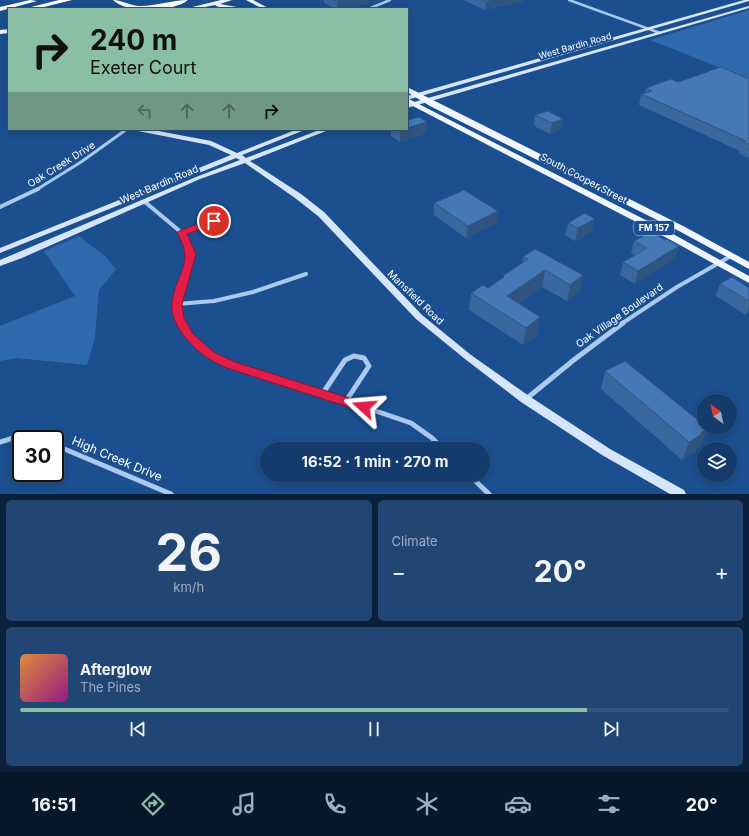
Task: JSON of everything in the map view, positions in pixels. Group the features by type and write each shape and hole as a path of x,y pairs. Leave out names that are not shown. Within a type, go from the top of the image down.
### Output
{"highway":[{"path":"0,9 40,0"},
{"path":"31,8 69,0"},
{"path":"116,0 124,5 143,8 165,6 185,0"}],"main road":[{"path":"192,8 227,0 240,8"},
{"path":"248,0 258,2"},
{"name":"West Bardin Road","path":"408,99 749,0"},
{"path":"196,7 221,5 240,8"},
{"name":"West Bardin Road","path":"408,106 749,6"},
{"path":"547,58 557,62"},
{"name":"South Cooper Street","path":"408,90 749,266"},
{"name":"South Cooper Street","path":"408,100 670,236 749,280"},
{"name":"Mansfield Road","path":"143,130 206,142 241,157 298,196 320,214 419,317 468,357 525,399 606,452 680,494"},
{"name":"West Bardin Road","path":"0,263 144,202 302,130"},
{"name":"West Bardin Road","path":"0,251 241,157 325,130"}],"street":[{"path":"370,8 390,0"},
{"path":"568,0 660,33"},
{"name":"Oak Creek Drive","path":"0,207 19,200 60,176 126,130"},
{"path":"144,202 182,233 186,240 191,254 176,304 179,318 190,336 211,355 231,365 323,393 411,423 436,442"},
{"path":"182,233 214,221"},
{"name":"Oak Village Boulevard","path":"525,399 605,335 665,293 730,256"},
{"path":"176,304 214,301 253,292 306,274"},
{"path":"323,393 345,360 354,356 364,358 369,366 346,401"},
{"path":"0,442 12,437"},
{"name":"High Creek Drive","path":"64,449 171,494"},
{"path":"476,482 489,494"}],"shaded area":[{"path":"749,10 749,79 650,40"},
{"path":"79,236 106,257 116,269 99,290 95,338 87,365 16,358 0,361 0,326 75,296 44,251"}],"building":[{"path":"721,67 749,79 749,145 743,142 746,141 641,94 652,91 646,88 671,79 678,82"},
{"path":"548,111 563,119 552,123 535,115"},
{"path":"419,117 427,122 408,128 408,120"},
{"path":"464,190 498,211 468,226 434,203"},
{"path":"585,213 595,219 578,228 568,223"},
{"path":"650,232 679,246 638,271 623,262 647,248 634,241"},
{"path":"535,249 583,275 570,285 545,270 507,296 540,317 526,328 471,293 483,285 488,288 504,277 503,276 528,259 523,257"},
{"path":"732,277 749,288 749,301 720,284"},
{"path":"625,361 697,419 697,434 702,434 689,442 605,371"}],"route":[{"path":"214,221 182,233 191,254 176,304 179,318 190,336 199,346 211,355 231,365 364,407"}]}
